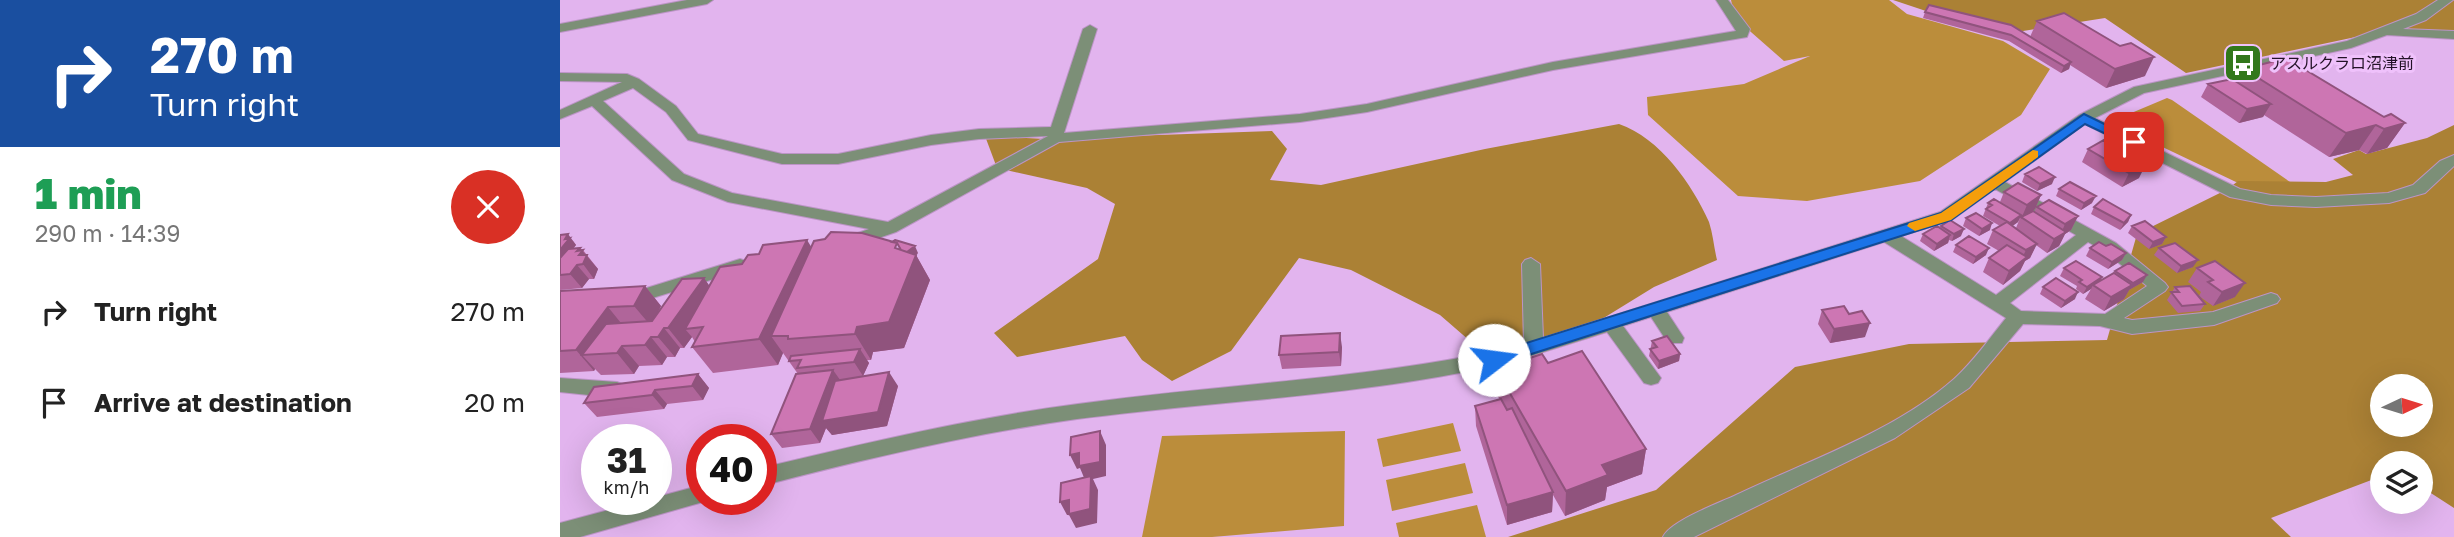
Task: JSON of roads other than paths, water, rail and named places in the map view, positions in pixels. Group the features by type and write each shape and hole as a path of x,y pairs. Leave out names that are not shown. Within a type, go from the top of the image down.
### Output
{"street":[{"path":"560,27 707,0"},
{"path":"560,77 601,75 622,77 634,82 671,109 693,137 782,159 838,159 931,140 979,134 1057,134 1287,119 1367,108 1553,66 1742,34 1742,29 1722,0"},
{"path":"777,473 996,424 1118,406 1454,370 1534,349 1946,216 2084,118 2138,90 2351,44 2421,17 2447,0"},
{"path":"837,247 890,228 997,168 1047,145 1057,134 1090,29"},
{"path":"2385,32 2454,35"},
{"path":"560,115 634,82"},
{"path":"592,99 678,177 728,197 890,228"},
{"path":"2084,118 2236,193 2271,200 2316,202 2389,198 2419,189 2454,160"},
{"path":"1994,182 2110,247 2159,287 2107,321"},
{"path":"1997,304 2088,234"},
{"path":"1886,235 2018,317 2107,321 2133,327 2214,318 2271,299"},
{"path":"607,300 631,298 760,261"},
{"path":"1531,264 1534,349"},
{"path":"1655,309 1675,338"},
{"path":"1674,537 1712,515 1871,443 1925,409 1957,388 2018,317"},
{"path":"1611,324 1651,378"},
{"path":"560,385 608,391 633,389"},
{"path":"560,533 686,498"}],"place":[{"name":"アスルクラロ沼津前","path":"2243,63"}]}
